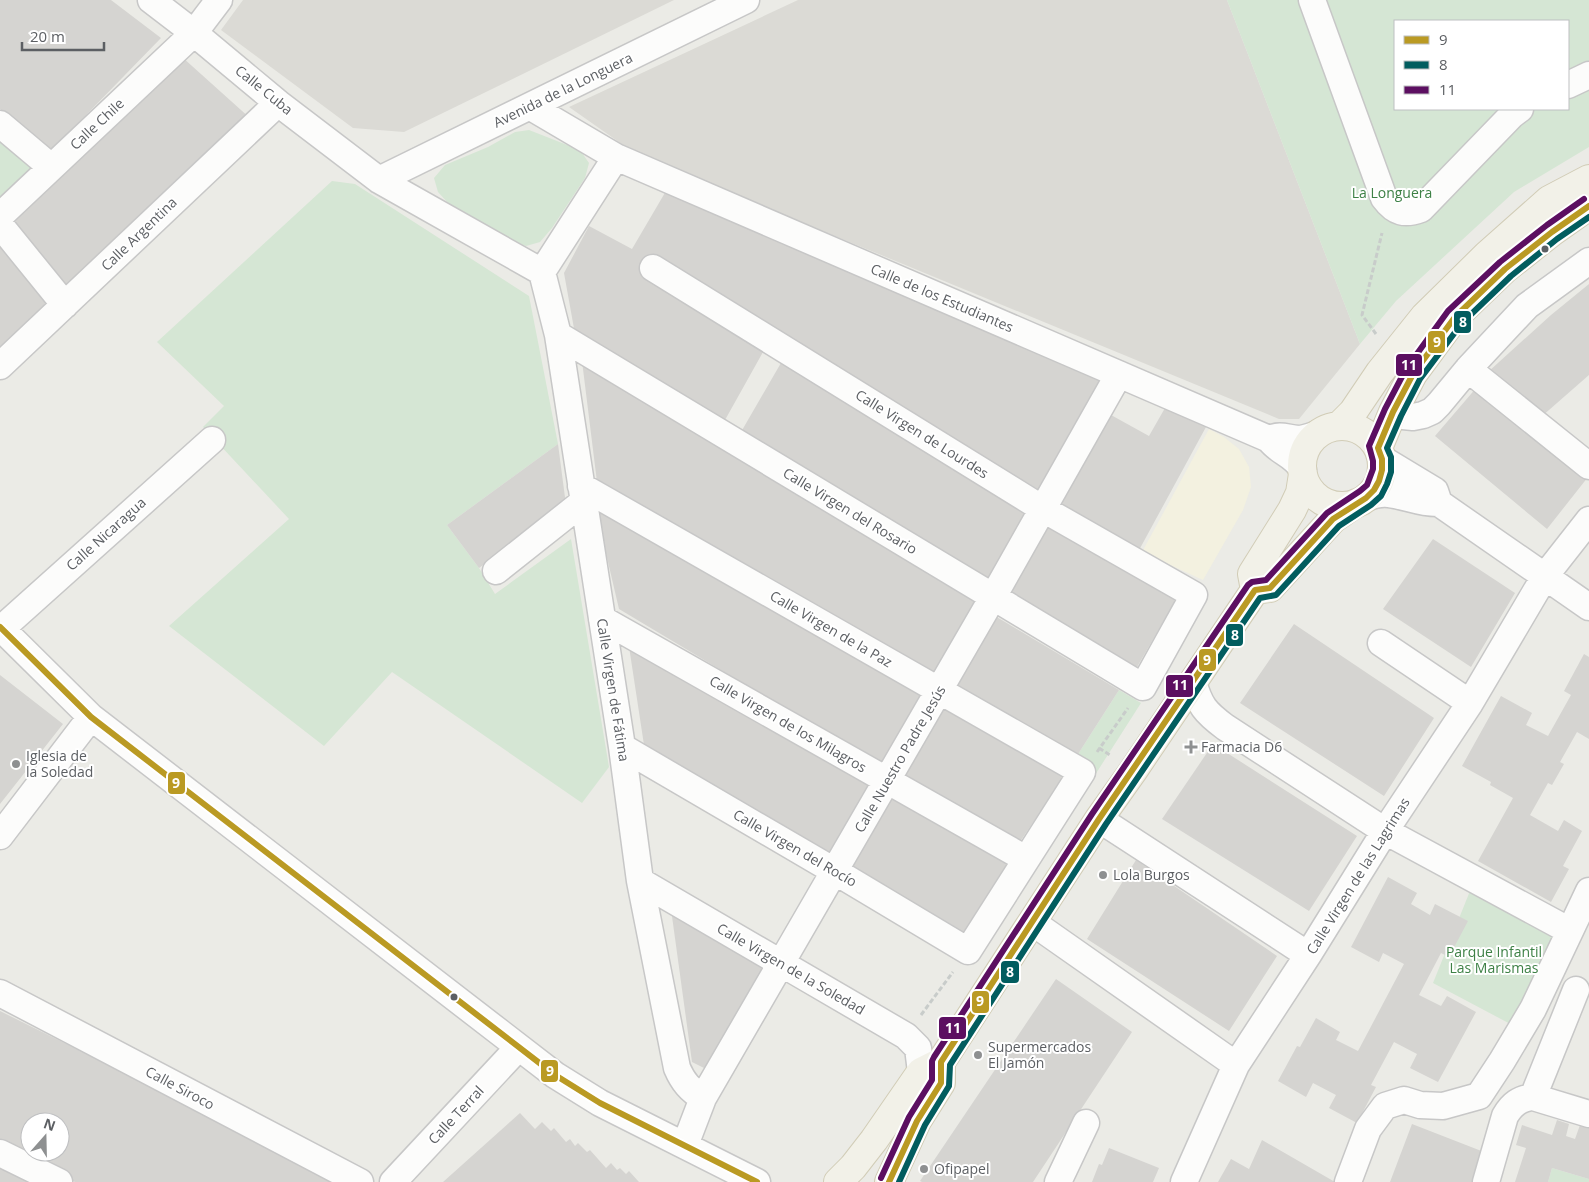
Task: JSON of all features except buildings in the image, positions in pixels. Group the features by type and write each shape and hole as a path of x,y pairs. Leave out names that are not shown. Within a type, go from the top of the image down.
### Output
{"main road":[{"path":"1361,501 1345,506 1333,504 1314,494 1307,485 1302,463 1310,442 1353,412 1380,372 1424,316 1488,254 1549,200 1589,179"},
{"path":"1380,453 1394,412 1413,374 1455,317 1505,269 1589,206"},
{"path":"1254,590 1270,588 1333,519 1361,501 1374,490 1380,481 1382,470 1380,453 1373,440 1366,433 1357,428 1328,430"},
{"path":"838,1182 853,1167 931,1067 1032,922 1099,819 1134,771 1254,590 1252,574 1292,510 1300,493 1303,472"},
{"path":"889,1182 917,1121 941,1083 931,1067"}],"street":[{"name":"Calle Cuba","path":"151,0 194,32 278,103 379,180 542,272"},
{"name":"Calle Chile","path":"0,216 194,32 220,0"},
{"name":"Avenida de la Longuera","path":"379,180 746,0"},
{"path":"1312,0 1384,198 1389,206 1396,210 1405,213 1422,209 1519,110"},
{"path":"1569,85 1589,75"},
{"name":"Calle Argentina","path":"0,366 278,103"},
{"name":"Calle de los Estudiantes","path":"530,107 616,157 1269,439 1275,447 1296,460 1303,472"},
{"path":"0,124 52,167"},
{"path":"542,272 616,157"},
{"path":"0,225 65,305"},
{"path":"1394,412 1403,416 1413,417 1432,411 1527,306 1589,261"},
{"name":"Calle Virgen de Lourdes","path":"653,268 1043,509 1194,595 1143,687"},
{"name":"Calle Virgen de Fátima","path":"542,272 558,335 622,747 640,881 677,1068 682,1080 691,1091 703,1098"},
{"name":"Calle Virgen del Rosario","path":"558,335 1143,687"},
{"path":"1468,369 1589,466"},
{"name":"Calle Nuestro Padre Jesús","path":"685,1145 703,1098 994,597 1118,374"},
{"name":"Calle de los Estudiantes","path":"1269,439 1277,436 1300,439 1328,430"},
{"name":"Calle Nicaragua","path":"0,628 212,440"},
{"path":"1380,453 1436,491 1439,503"},
{"path":"1361,501 1376,494 1388,493 1429,504 1439,503 1589,608"},
{"path":"496,570 582,494"},
{"name":"Calle Virgen de la Paz","path":"582,494 1082,772"},
{"name":"Calle Virgen de las Lagrimas","path":"1184,1182 1236,1065 1308,955 1385,831 1470,703 1545,576 1589,520"},
{"name":"Calle Virgen de los Milagros","path":"602,619 1026,859"},
{"path":"0,628 91,718 518,1048 555,1075 600,1103 758,1182"},
{"path":"1381,643 1470,703"},
{"path":"1193,682 1198,700 1209,716 1385,831 1570,931"},
{"path":"0,836 91,718"},
{"name":"Calle Virgen del Rocío","path":"622,747 968,951"},
{"path":"968,951 1082,772"},
{"path":"1099,819 1308,955"},
{"name":"Calle Virgen de la Soledad","path":"640,881 906,1036 918,1048 931,1067"},
{"path":"1348,1182 1368,1128 1385,1106 1404,1100 1420,1105 1443,1106 1479,1096 1534,1009 1589,891"},
{"path":"1032,922 1098,978 1182,1027 1236,1065"},
{"path":"1533,1097 1576,990"},
{"name":"Calle Siroco","path":"0,993 360,1182"},
{"name":"Calle Terral","path":"394,1182 518,1048"},
{"path":"1486,1182 1505,1116 1509,1108 1516,1102 1524,1098 1533,1097 1589,1114"},
{"path":"1058,1182 1086,1123"},
{"path":"0,1153 59,1182"}],"path":[{"path":"1389,206 1362,315 1393,356"},
{"path":"1082,772 1143,687"},
{"path":"906,1036 968,951"}],"shaded area":[{"path":"243,0 674,0 404,132 353,128 221,30"},
{"path":"798,0 1227,0 1360,344 1299,419 1279,419 636,154 569,107"},
{"path":"1209,429 1224,437 1239,449 1249,467 1251,487 1243,510 1203,580 1142,552"}],"green space":[{"name":"La Longuera","path":"1227,0 1589,0 1589,147 1514,192 1396,301 1360,344"},
{"path":"529,130 580,150 589,163 585,178 552,228 540,242 526,246 509,240 449,204 438,192 434,178 445,165 488,147 515,132"},
{"path":"0,137 35,169 0,204"},
{"path":"332,181 355,184 529,296 558,444 447,525 479,568 495,594 571,539 609,767 582,803 392,672 324,746 169,626 289,519 203,427 224,406 157,342"},
{"path":"1119,690 1141,703 1095,775 1073,762"},
{"name":"Parque Infantil Las Marismas","path":"1472,886 1563,928 1516,1027 1433,983"},
{"path":"1552,1168 1589,1179 1589,1182 1548,1182"}],"transit line":[{"name":"11","path":"881,1178 909,1117 932,1080 932,1061 934,1057 1092,814 1248,585 1252,582 1266,580 1327,513 1367,485 1373,469 1369,446 1385,409 1406,369 1448,311 1500,262 1584,199"},
{"name":"9","path":"889,1182 917,1121 941,1083 941,1062 1099,819 1255,590 1270,588 1333,519 1366,498 1374,490 1382,470 1382,459 1378,448 1393,412 1413,374 1455,317 1505,269 1589,206"},
{"name":"8","path":"899,1182 925,1125 949,1086 950,1065 1106,824 1260,598 1276,595 1339,526 1371,505 1381,496 1391,472 1391,457 1387,448 1401,416 1420,379 1462,323 1511,276 1557,239 1589,217"},
{"name":"9","path":"0,627 91,717 555,1075 600,1103 757,1182"}],"place":[{"name":"Farmacia D6","path":"1191,747"},
{"name":"Iglesia de la Soledad","path":"16,764"},
{"name":"Lola Burgos","path":"1103,875"},
{"name":"Supermercados El Jamón","path":"978,1055"},
{"name":"Ofipapel","path":"924,1169"}]}
